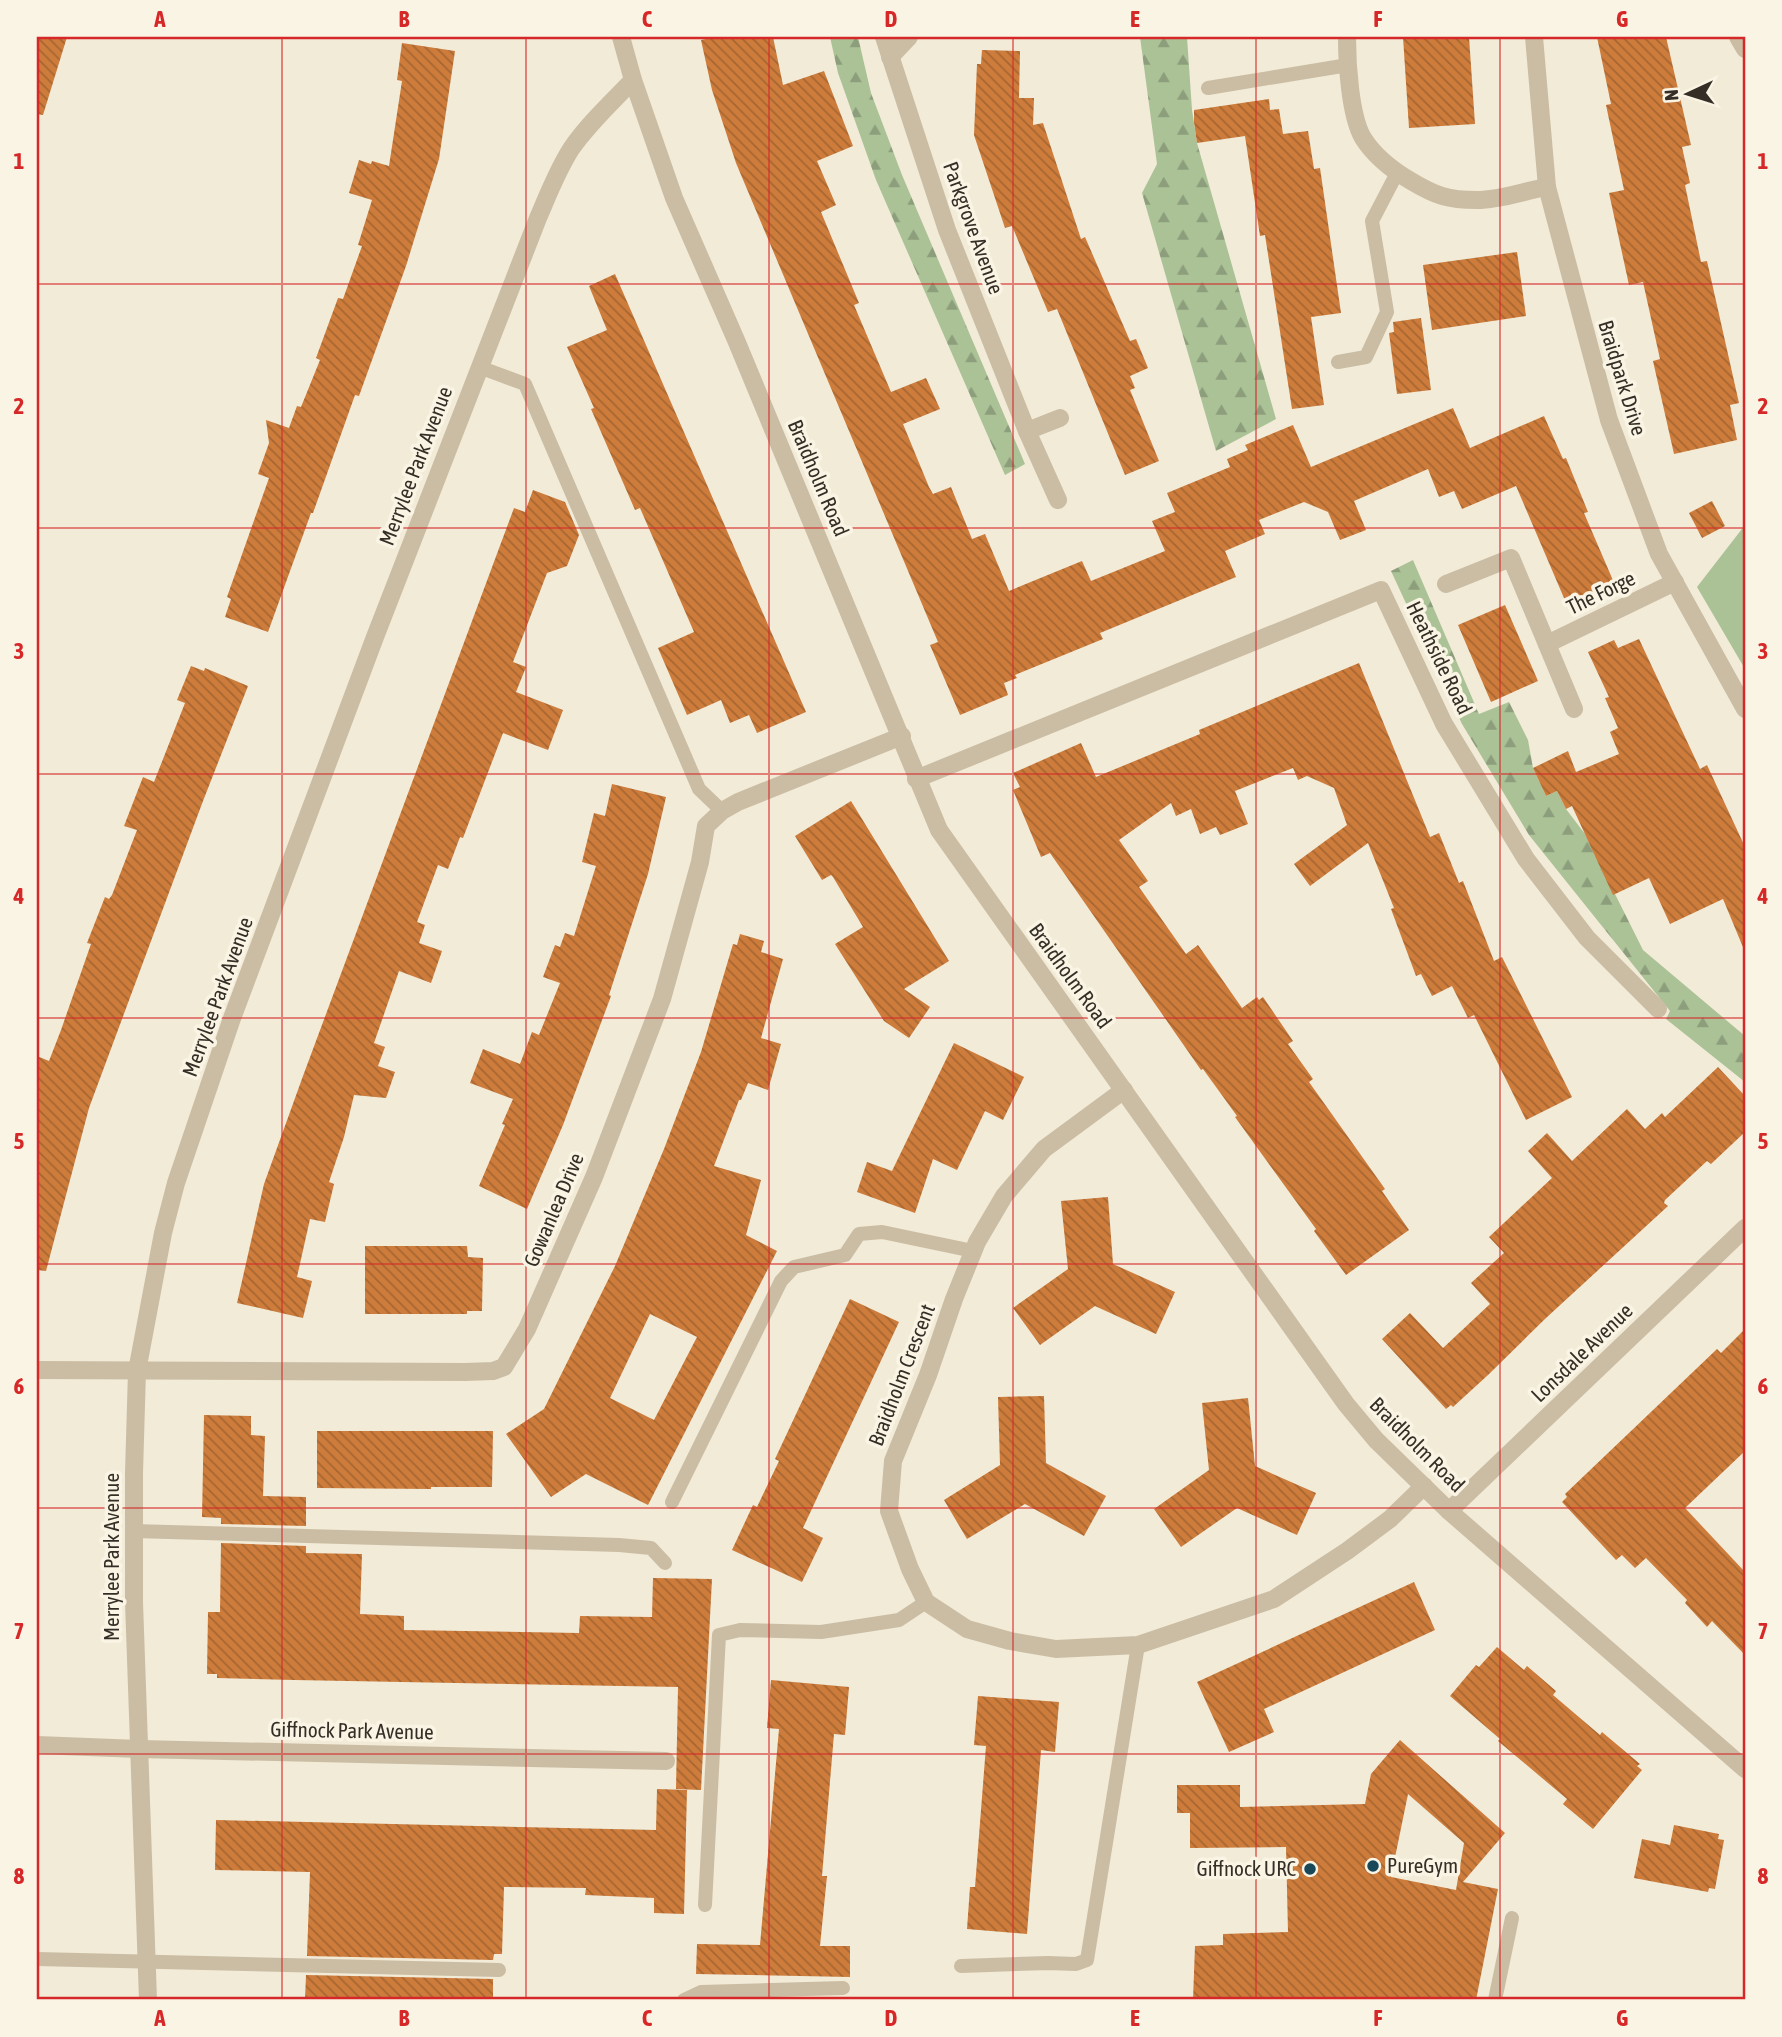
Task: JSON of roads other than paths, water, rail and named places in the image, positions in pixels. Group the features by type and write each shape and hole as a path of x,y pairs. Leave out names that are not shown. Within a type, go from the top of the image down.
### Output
{"street":[{"name":"Braidholm Road","path":"621,37 632,80 674,198 902,736 916,779 939,831 1346,1404 1376,1440 1449,1511 1745,1769"},
{"name":"Parkgrove Avenue","path":"884,37 947,230 1027,431 1058,500"},
{"path":"890,57 909,37"},
{"path":"1347,37 1354,107 1362,136 1379,159 1397,173 1436,196 1456,199 1480,200 1547,187"},
{"name":"Braidpark Drive","path":"1534,37 1547,187 1609,420 1659,554 1745,709"},
{"path":"1738,37 1745,49"},
{"name":"Merrylee Park Avenue","path":"148,2000 134,1531 137,1371 163,1233 176,1183 231,1021 375,637 544,205 571,149 632,80"},
{"path":"1027,431 1060,418"},
{"path":"1446,584 1511,558 1574,709"},
{"name":"The Forge","path":"1547,644 1675,583"},
{"name":"Heathside Road","path":"916,779 1381,590 1444,724 1526,859 1587,938 1658,1009"},
{"path":"722,811 738,802 902,736"},
{"name":"Gowanlea Drive","path":"37,1370 465,1372 493,1371 504,1367 527,1329 594,1177 662,999 700,862 706,826 722,811"},
{"name":"Braidholm Crescent","path":"926,1602 910,1569 890,1511 893,1461 928,1376 973,1251 1004,1196 1044,1149 1124,1090"},
{"name":"Lonsdale Avenue","path":"1449,1511 1745,1228"},
{"path":"926,1602 967,1629 1010,1641 1056,1649 1138,1645 1273,1599 1347,1552 1390,1519 1424,1486"},
{"name":"Giffnock Park Avenue","path":"37,1745 666,1761"}],"lane":[{"path":"1208,88 1348,65"},
{"path":"1338,362 1366,357 1387,313 1372,221 1397,173"},
{"path":"479,367 525,384 699,789 722,811"},
{"path":"672,1502 781,1281 794,1267 845,1255 859,1234 882,1231 973,1251"},
{"path":"134,1531 619,1545 651,1548 665,1563"},
{"path":"705,1905 719,1635 740,1630 821,1632 899,1620 926,1602"},
{"path":"961,1966 1076,1964 1087,1960 1138,1645"},
{"path":"1495,2000 1513,1918"},
{"path":"37,1959 499,1970"},
{"path":"684,2000 701,1992 843,1989"}],"place":[{"name":"PureGym","path":"1373,1866"},
{"name":"Giffnock URC","path":"1310,1869"}]}
